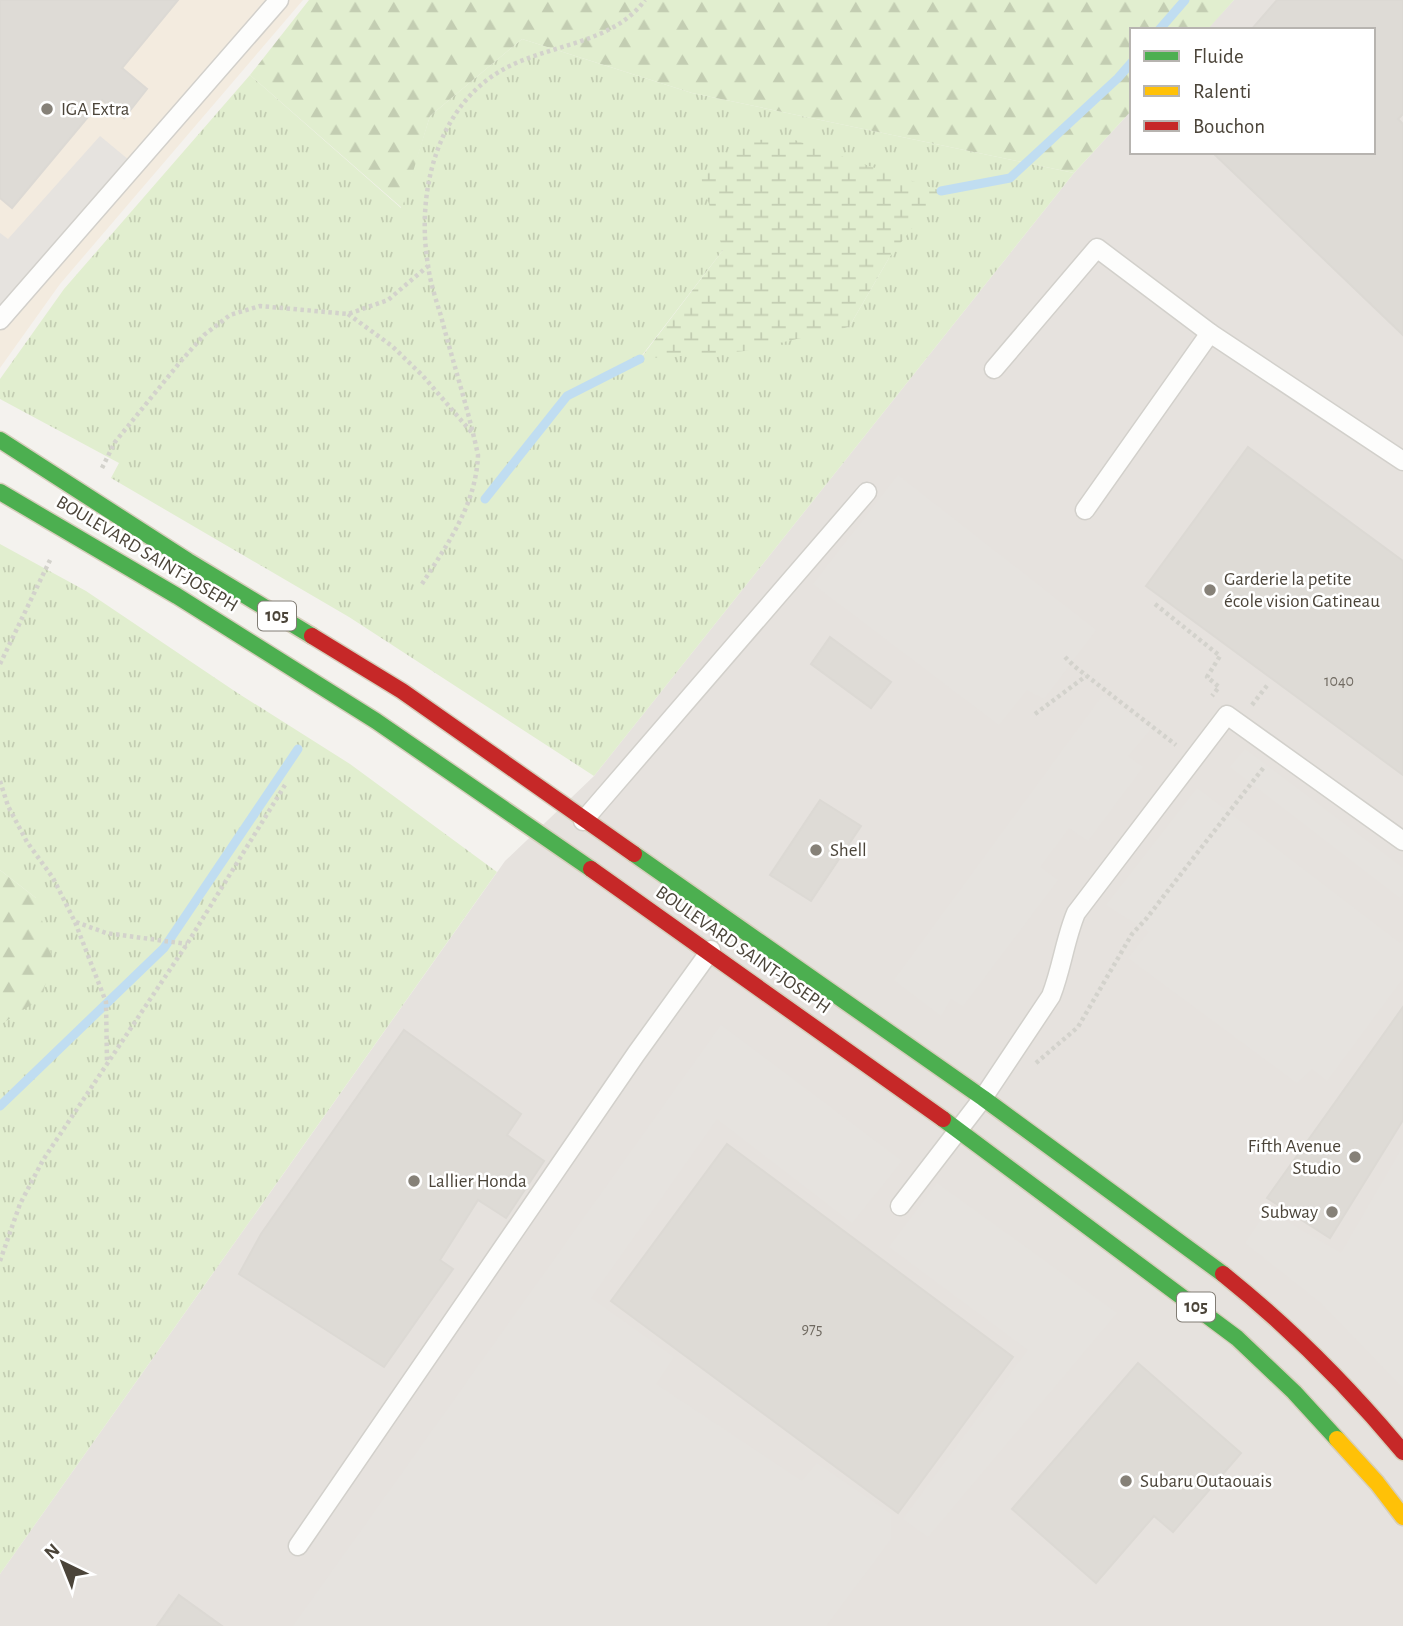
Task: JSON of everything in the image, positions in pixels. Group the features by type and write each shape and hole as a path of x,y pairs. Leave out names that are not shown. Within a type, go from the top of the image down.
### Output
{"main road":[{"name":"BOULEVARD SAINT-JOSEPH","path":"0,440 199,568 402,691 983,1098 1207,1261 1263,1306 1362,1403 1403,1452"},
{"name":"BOULEVARD SAINT-JOSEPH","path":"0,492 260,647 376,721 710,952 960,1130 1237,1338 1294,1392 1377,1483 1403,1517"}],"lane":[{"path":"0,320 279,0"},
{"path":"993,369 1097,248 1210,332 1403,461"},
{"path":"1085,510 1210,332"},
{"path":"561,848 867,492"},
{"path":"900,1206 960,1130 1051,996 1058,978 1069,928 1076,913 1227,715 1403,841"},
{"path":"298,1546 730,920"}],"path":[{"path":"422,584 471,500 477,479 478,455 428,266 425,206 436,153 447,125 465,101 503,69 620,24 645,0"},
{"path":"87,496 115,442 204,335 230,315 260,306 348,314 388,300 428,266"},
{"path":"348,314 392,346 423,376 474,435"},
{"path":"0,664 54,551 67,530"},
{"path":"1155,604 1220,656 1207,677 1219,687 1205,706"},
{"path":"1065,657 1194,758"},
{"path":"1035,714 1086,676"},
{"path":"1175,744 1182,735"},
{"path":"1031,1068 1078,1027 1132,934 1277,750"},
{"path":"0,781 14,818 27,842 53,878 75,922 106,1002 107,1063"},
{"path":"0,1261 20,1204 43,1160 187,944 285,785"},
{"path":"75,922 106,933 187,944"}],"shaded area":[{"path":"0,0 303,0 60,284 0,368"},
{"path":"1234,0 1403,0 1403,1626 0,1626 0,1574 505,861 594,776 1074,173 1130,112 1130,154 1375,154 1375,28 1208,28"},
{"path":"100,136 135,165 0,320 0,233 8,239"},
{"path":"898,475 1096,630 1044,699 1027,690 999,725 813,584"},
{"path":"1103,695 1151,729 1128,756 1143,767 1088,841 1069,828 1040,867 1058,880 963,1006 951,999 941,1016 894,980"},
{"path":"1245,749 1403,868 1403,893 1400,898 1230,767"},
{"path":"1197,788 1400,943 1403,940 1403,978 1327,1081 1312,1069 1297,1083 1128,958 1149,932 1106,905"},
{"path":"721,1025 902,1161 852,1223 717,1119 591,1298 674,1357 656,1384 802,1481 817,1463 891,1514 891,1539 826,1626 293,1626"},
{"path":"1403,1146 1403,1388 1321,1303 1245,1243 1267,1210 1341,1253"},
{"path":"937,1183 1117,1313 928,1537 903,1519 1028,1350 889,1247"}],"green space":[{"path":"309,0 1234,0 1209,28 1130,28 1130,112 1074,173 692,93 522,39 430,116 402,208 250,75"},
{"path":"522,39 692,93 1074,173 594,776 349,617 111,478 119,463 0,399 0,379 64,289 250,75 401,208 430,116","holes":["723,250 889,258 849,327 640,358"]},
{"path":"792,139 941,191 889,258 849,327 745,351 640,359 723,250 701,178 750,140"},
{"path":"0,544 86,591 236,692 350,764 497,872 0,1574 0,1023 3,1023 36,898 0,870"},
{"path":"0,870 36,898 52,957 42,998 3,1023 0,1023"}],"building":[{"name":"IGA Extra","path":"0,0 178,0 122,68 147,89 124,118 102,100 12,208 0,198"},
{"path":"1277,0 1403,0 1403,114 1398,119 1403,124 1403,335 1214,154 1375,154 1375,28 1253,28"},
{"path":"1248,447 1403,561 1403,775 1146,586"},
{"path":"830,637 891,682 871,708 811,664"},
{"path":"820,800 861,826 811,901 770,875"},
{"path":"1403,1007 1403,1120 1330,1238 1267,1198"},
{"name":"Lallier Honda","path":"404,1030 521,1114 507,1135 544,1161 506,1218 478,1200 440,1260 453,1269 384,1367 239,1274 261,1234"},
{"path":"727,1144 1013,1357 898,1513 611,1301"},
{"name":"Subaru Outaouais","path":"1138,1363 1241,1453 1173,1532 1154,1516 1096,1583 1012,1509"},
{"path":"179,1595 222,1626 157,1626"}],"waterway":[{"path":"1161,28 1185,0"},
{"path":"941,191 1010,178 1130,64"},
{"path":"485,499 567,396 640,359"},
{"path":"0,1106 164,948 298,749"}],"traffic: fast":[{"path":"0,440 188,561 312,636"},
{"path":"0,492 177,596 376,721 591,869"},
{"path":"634,854 983,1098 1223,1274"},
{"path":"943,1119 1237,1338 1294,1392 1337,1439"}],"traffic: slow":[{"path":"1337,1439 1377,1483 1403,1517"}],"traffic: jam":[{"path":"312,636 402,691 634,854"},
{"path":"591,869 943,1119"},
{"path":"1223,1274 1317,1358 1403,1452"}],"place":[{"name":"IGA Extra","path":"47,109"},
{"name":"Garderie la petite école vision Gatineau","path":"1210,590"},
{"name":"Shell","path":"816,850"},
{"name":"Fifth Avenue Studio","path":"1355,1157"},
{"name":"Lallier Honda","path":"414,1181"},
{"name":"Subway","path":"1332,1212"},
{"name":"Subaru Outaouais","path":"1126,1481"}]}
